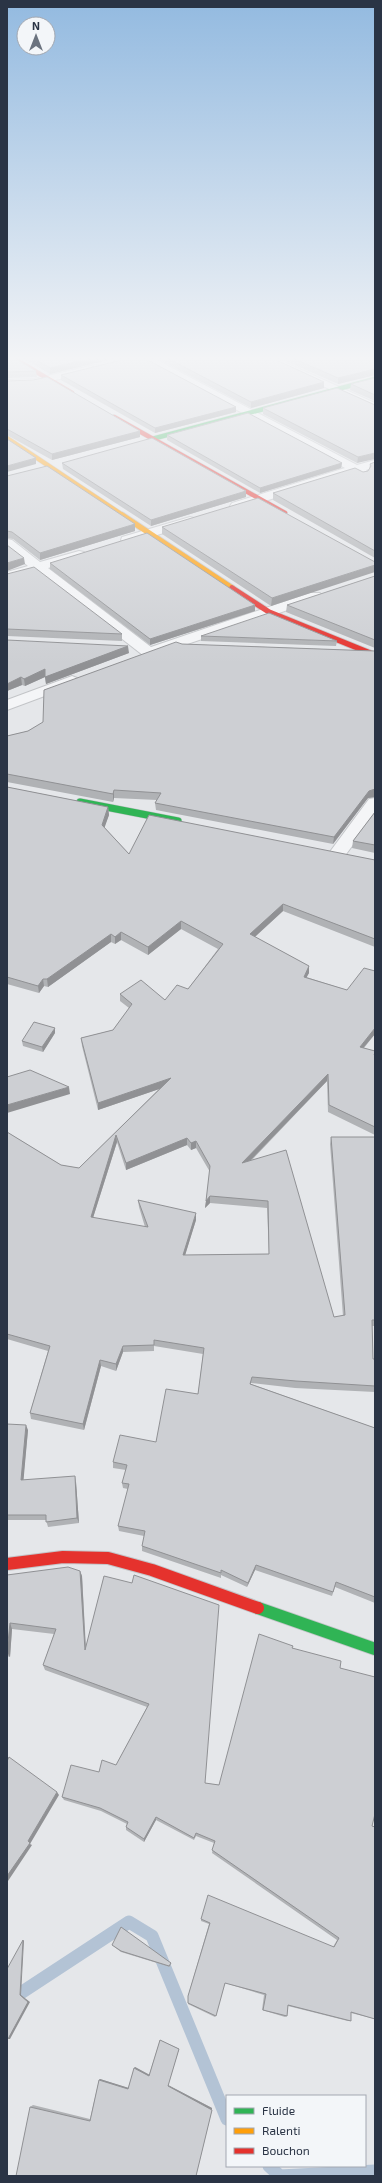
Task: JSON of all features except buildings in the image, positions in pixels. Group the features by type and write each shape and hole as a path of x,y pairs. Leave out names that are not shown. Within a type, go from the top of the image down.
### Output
{"street":[{"path":"41,460 269,612 372,653"},
{"path":"191,460 293,518"},
{"path":"337,460 375,479"},
{"path":"36,470 66,462"},
{"path":"223,510 375,463"},
{"path":"114,544 202,517"},
{"path":"7,543 142,653"},
{"path":"7,576 91,551"},
{"path":"118,647 142,653 325,593"},
{"path":"170,645 208,647"},
{"path":"331,652 372,653"},
{"path":"7,705 82,677"},
{"path":"7,686 23,699"},
{"path":"71,800 191,824"},
{"path":"338,853 375,803"},
{"path":"7,1564 60,1555 98,1557 141,1566 206,1589 280,1618 375,1649"}],"waterway":[{"path":"7,2002 129,1922 152,1936 226,2117"},
{"path":"270,2167 280,2176 375,2171"}],"traffic: fast":[{"path":"80,802 178,821"},
{"path":"258,1608 375,1649"}],"traffic: slow":[{"path":"40,460 232,588"}],"traffic: jam":[{"path":"190,460 285,513"},
{"path":"232,588 269,612 370,653"},
{"path":"7,1564 63,1557 108,1558 152,1570 258,1608"}]}
